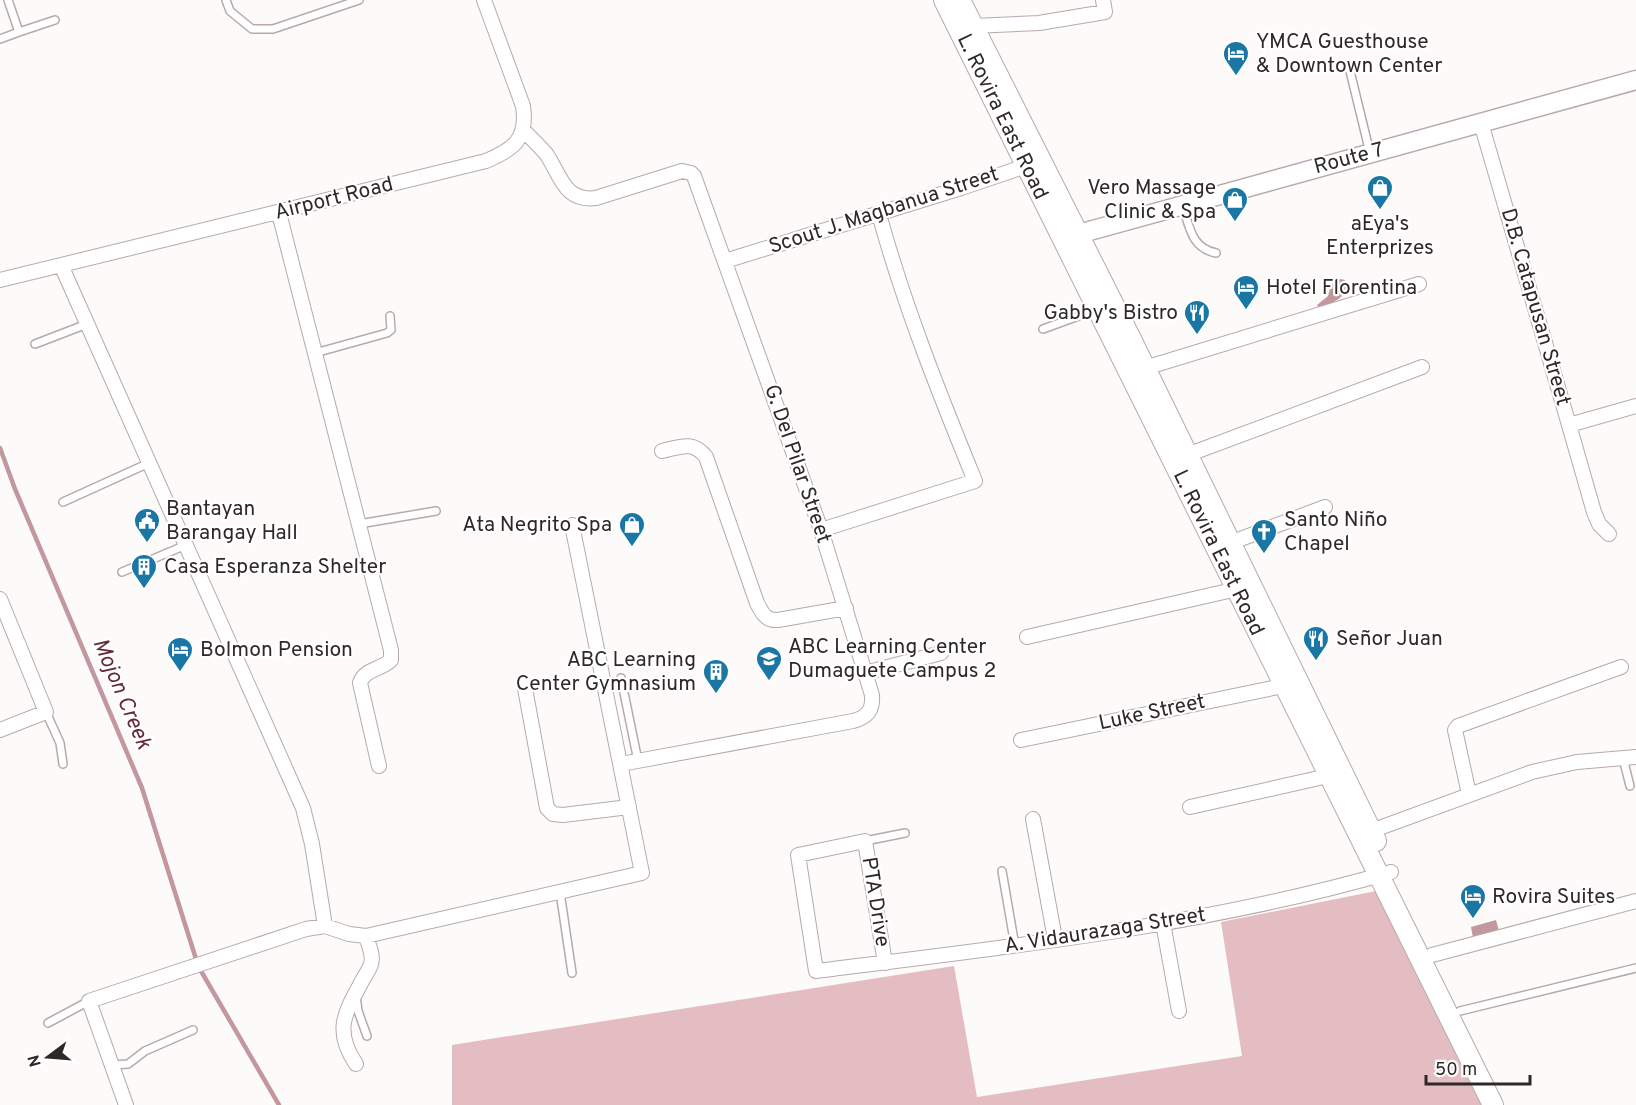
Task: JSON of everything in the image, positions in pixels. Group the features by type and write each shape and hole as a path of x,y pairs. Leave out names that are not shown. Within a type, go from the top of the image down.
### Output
{"main road":[{"name":"L. Rovira East Road","path":"944,0 1034,163"},
{"name":"L. Rovira East Road","path":"960,0 1070,236 1145,368 1161,419 1187,455 1230,543 1237,589 1283,686 1310,721 1328,776 1432,956 1506,1105"},
{"name":"L. Rovira East Road","path":"1070,236 1097,309 1161,419 1310,721 1371,831 1385,874 1493,1105"}],"street":[{"path":"484,0 520,94 525,118 524,131"},
{"path":"973,26 1039,23 1105,12 1103,0"},
{"name":"Route 7","path":"1070,236 1636,80"},
{"name":"D.B. Catapusan Street","path":"1481,123 1569,425 1636,406"},
{"name":"Airport Road","path":"0,280 486,161 510,149 524,131"},
{"name":"G. Del Pilar Street","path":"524,131 546,154 564,186 574,196 585,199 596,198 682,171 691,173 725,261 821,530 866,673 872,705 869,713 862,718 621,764"},
{"name":"Scout J. Magbanua Street","path":"725,261 1034,163"},
{"path":"279,213 391,650 391,660 367,673 362,677 360,683 379,766"},
{"path":"821,530 975,481 921,346 896,273 879,213"},
{"path":"60,265 303,808 312,844 325,926"},
{"path":"1145,368 1419,284"},
{"path":"1187,455 1422,367"},
{"path":"1569,425 1593,512 1599,524 1609,534"},
{"path":"662,451 693,446 701,450 706,457 757,603 767,618 778,620 846,608"},
{"path":"1230,543 1325,507"},
{"path":"126,1105 89,1001 306,929 325,926 349,934 366,936 642,873 572,525"},
{"path":"1027,637 1237,589"},
{"path":"0,601 46,712 0,730"},
{"path":"866,673 941,653"},
{"path":"1469,794 1455,730 1458,726 1621,667"},
{"path":"524,683 547,808 553,814 562,815 629,807"},
{"name":"Luke Street","path":"1021,740 1283,686"},
{"path":"1371,831 1532,772 1577,762 1629,757"},
{"path":"1190,807 1328,776"},
{"path":"1033,819 1055,939"},
{"name":"A. Vidaurazaga Street","path":"865,841 798,855 816,971 1015,946 1163,923 1269,902 1385,874"},
{"name":"PTA Drive","path":"865,841 885,963"},
{"path":"1432,956 1636,901"},
{"path":"1163,923 1179,1011"},
{"path":"357,1064 347,1050 343,1029 356,992 371,964 366,936"}],"lane":[{"path":"8,0 19,32"},
{"path":"226,0 230,11 252,29 273,29 359,0"},
{"path":"0,39 55,20"},
{"path":"1349,67 1370,153"},
{"path":"1183,205 1191,233 1198,244 1205,250 1216,253"},
{"path":"1042,328 1097,309"},
{"path":"315,353 387,333 391,330 390,316"},
{"path":"35,344 87,324"},
{"path":"63,501 149,463"},
{"path":"359,524 436,510"},
{"path":"122,572 186,545"},
{"path":"621,678 638,761"},
{"path":"46,712 60,743 63,764"},
{"path":"1629,757 1630,786"},
{"path":"865,841 905,833"},
{"path":"1002,871 1015,946"},
{"path":"560,892 572,973"},
{"path":"1460,1011 1634,970"},
{"path":"356,992 358,1011 367,1036"},
{"path":"48,1023 89,1001"},
{"path":"111,1065 128,1064 145,1051 193,1030"}],"shaded area":[{"path":"1340,279 1345,280 1343,295 1319,308 1317,305 1328,296 1331,285"},
{"path":"1376,891 1482,1105 452,1105 452,1045 954,966 977,1097 1242,1056 1221,922"},
{"path":"1496,920 1499,931 1473,938 1471,927"}],"waterway":[{"name":"Mojon Creek","path":"0,448 15,489 142,788 196,959"},
{"name":"Mojon Creek","path":"201,971 279,1105"}],"place":[{"name":"YMCA Guesthouse & Downtown Center","path":"1236,77"},
{"name":"aEya's Enterprizes","path":"1380,211"},
{"name":"Vero Massage Clinic & Spa","path":"1235,223"},
{"name":"Hotel Florentina","path":"1246,311"},
{"name":"Gabby's Bistro","path":"1197,336"},
{"name":"Bantayan Barangay Hall","path":"147,544"},
{"name":"Ata Negrito Spa","path":"632,548"},
{"name":"Santo Niño Chapel","path":"1264,555"},
{"name":"Casa Esperanza Shelter","path":"144,590"},
{"name":"Señor Juan","path":"1316,662"},
{"name":"Bolmon Pension","path":"180,673"},
{"name":"ABC Learning Center Dumaguete Campus 2","path":"769,682"},
{"name":"ABC Learning Center Gymnasium","path":"716,695"},
{"name":"Rovira Suites","path":"1473,920"}]}
